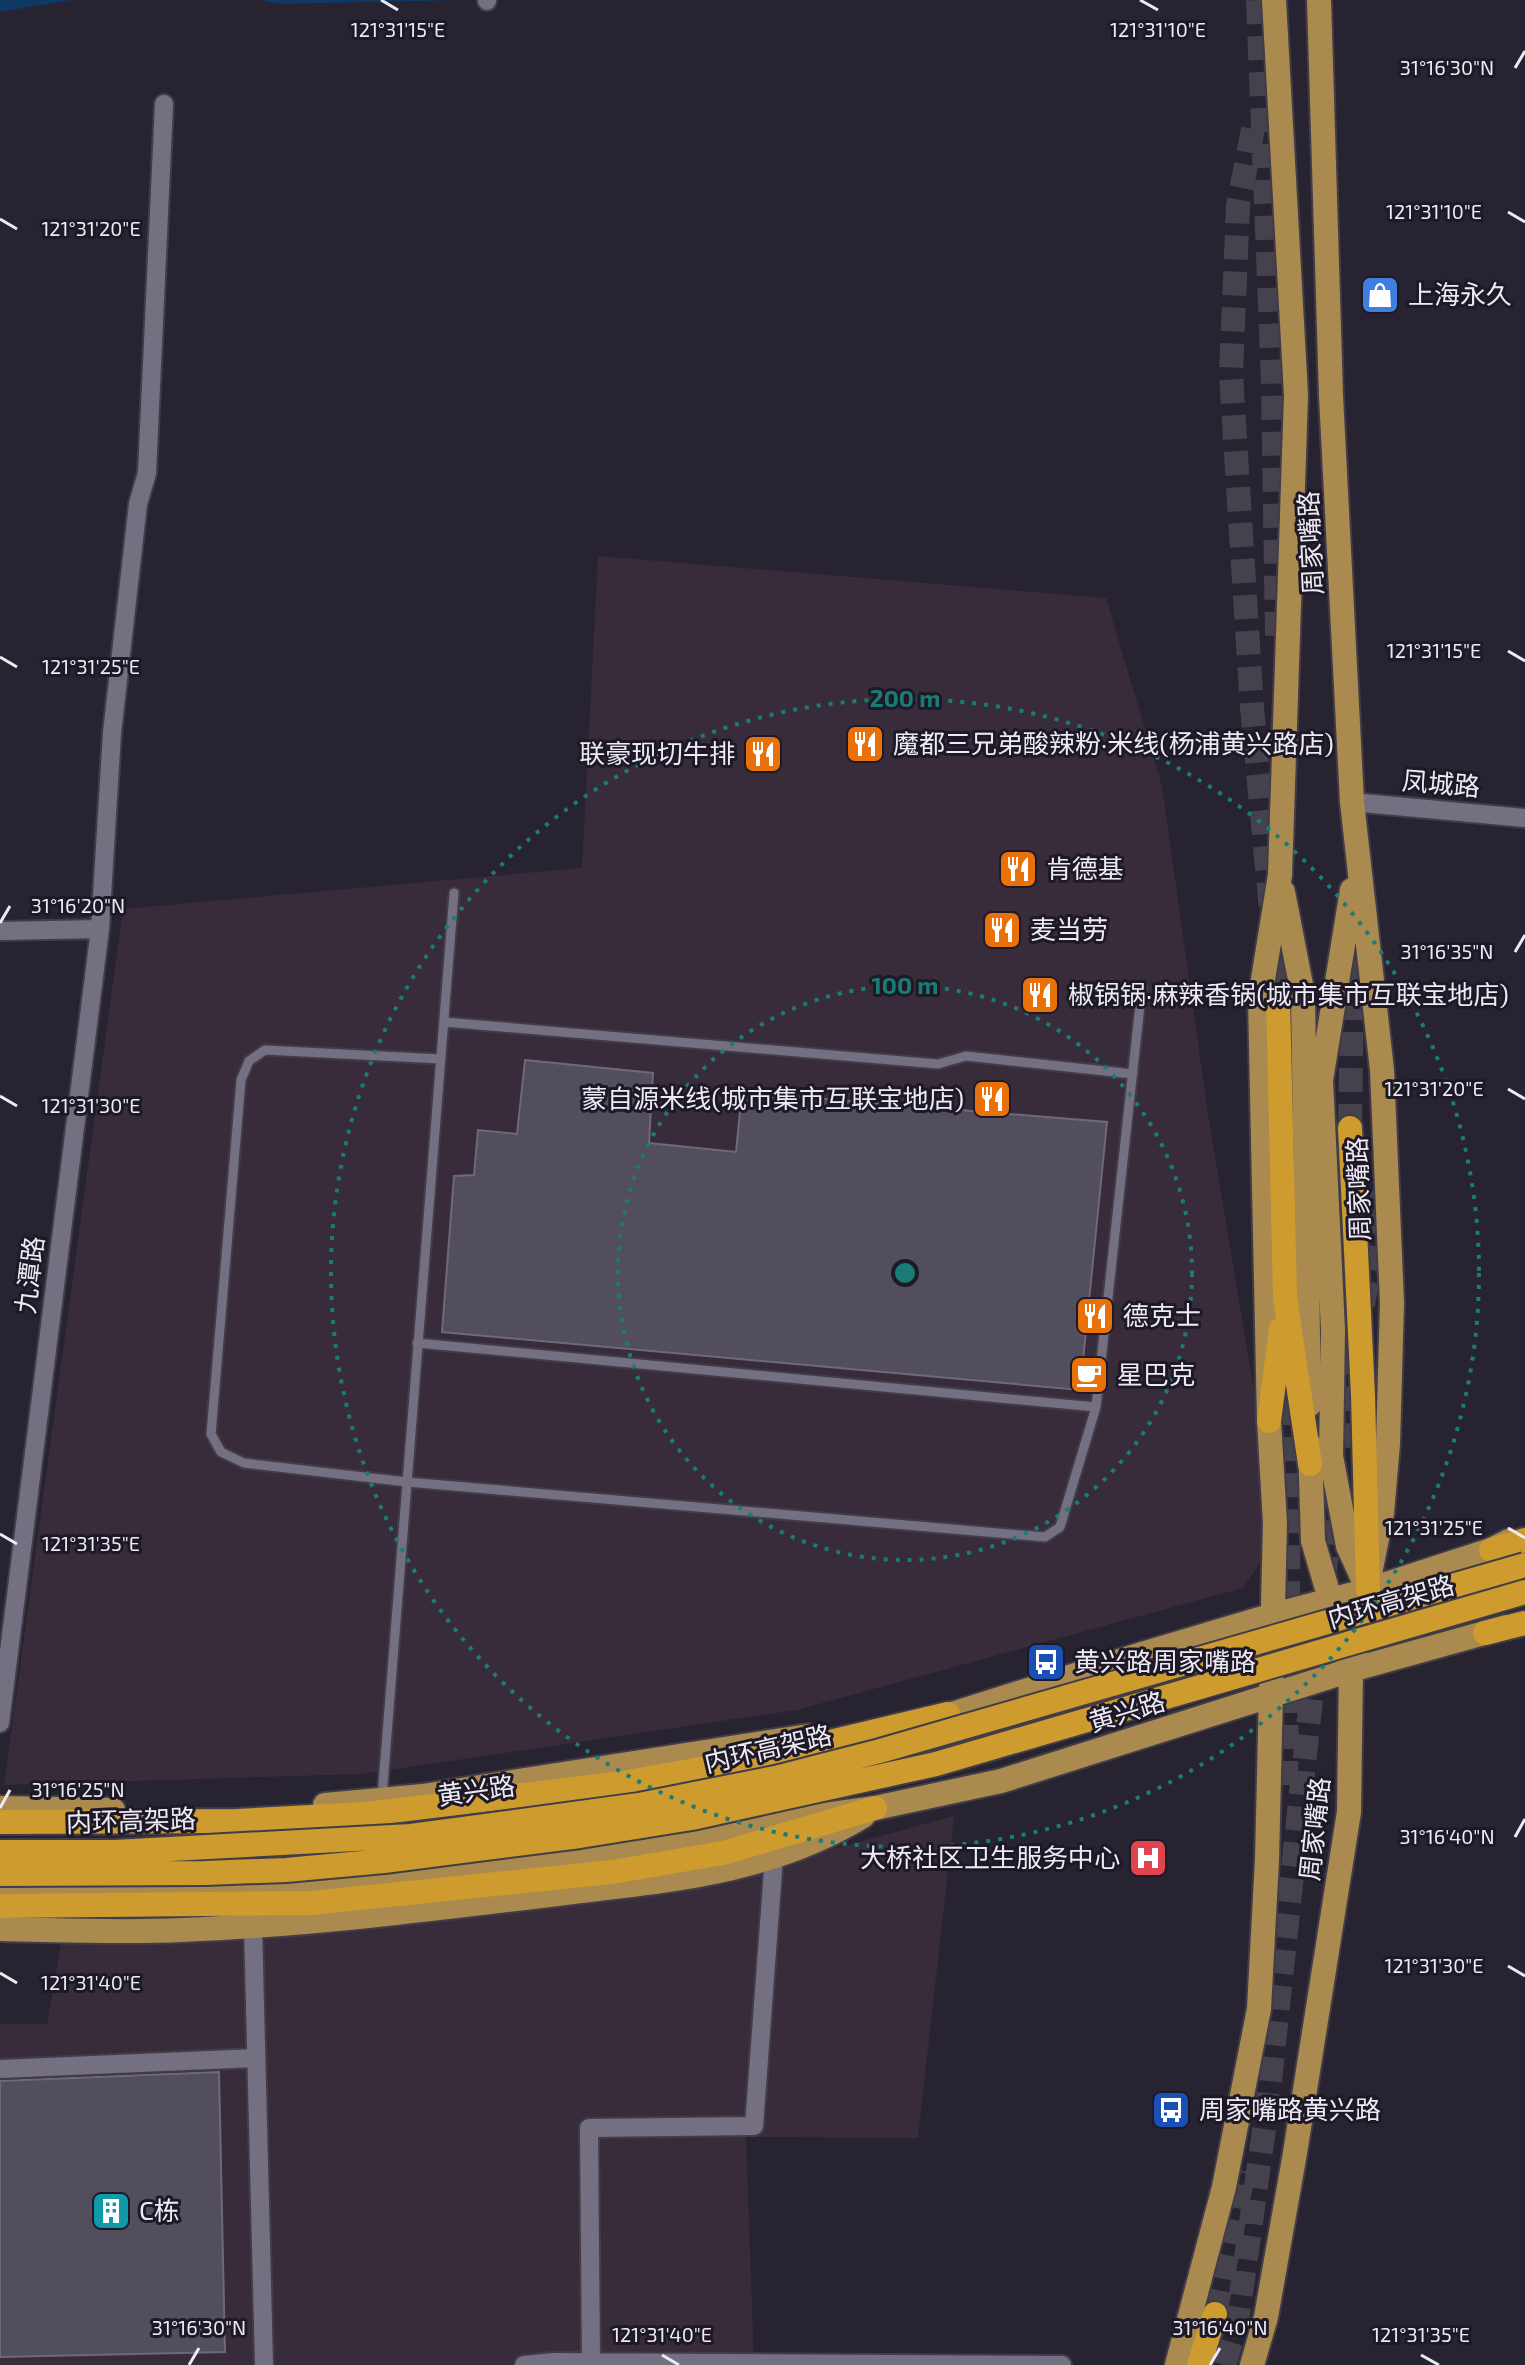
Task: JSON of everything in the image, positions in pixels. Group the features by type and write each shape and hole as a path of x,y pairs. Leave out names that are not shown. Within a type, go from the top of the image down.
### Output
{"highway":[{"path":"1278,997 1285,1298 1310,1464"},
{"path":"1350,1128 1363,1395 1368,1590"},
{"path":"1269,1421 1285,1298"},
{"path":"1491,1550 1525,1543"},
{"name":"内环高架路","path":"0,1852 115,1852 411,1836 639,1805 775,1778 880,1751 1525,1565"},
{"name":"内环高架路","path":"0,1874 286,1870 580,1836 692,1818 936,1764 1525,1592"},
{"path":"1485,1633 1525,1622"},
{"path":"0,1822 237,1821 622,1783 762,1758 948,1714"},
{"path":"0,1906 311,1903 578,1875 662,1865 723,1853 875,1808"},
{"path":"1199,2365 1215,2314"}],"main road":[{"name":"周家嘴路","path":"1177,2365 1238,2128 1259,2009 1272,1697 1275,1523 1269,1421 1260,998 1280,875 1296,395 1274,0"},
{"name":"周家嘴路","path":"1252,2365 1266,2317 1290,2183 1349,1812 1351,1670 1382,1513 1388,1444 1392,1303 1382,1070 1352,802 1331,396 1319,0"},
{"path":"1357,860 1321,1080 1333,1330 1331,1456 1348,1546 1368,1590"},
{"path":"1280,875 1303,995 1313,1541 1351,1670"},
{"name":"黄兴路","path":"0,1844 117,1845 416,1828 645,1794 877,1741 948,1714 1273,1615 1368,1590 1491,1550 1525,1534"},
{"name":"黄兴路","path":"0,1890 148,1891 273,1887 595,1858 774,1822 875,1808 1001,1781 1351,1670 1485,1633 1525,1630"},
{"path":"0,1808 237,1813 374,1807"},
{"name":"黄兴路","path":"0,1929 178,1930 253,1926 398,1914 717,1873 831,1836 875,1808"}],"street":[{"name":"九潭路","path":"0,1723 100,929 112,733 138,504 147,473 164,104"},
{"name":"凤城路","path":"1352,802 1525,818"},
{"path":"0,931 100,929"},
{"path":"591,2362 589,2128 754,2126 774,1857"},
{"path":"253,1926 264,2365"},
{"path":"0,2069 256,2058"},
{"path":"524,2365 591,2362 1062,2365"}],"lane":[{"path":"374,1807 407,1482 454,893"},
{"path":"440,1059 265,1050 249,1061 241,1080 211,1434 221,1452 244,1463 407,1482 1045,1537 1060,1527 1096,1407 1142,987"},
{"path":"444,1022 938,1064 966,1056 1133,1074"},
{"path":"417,1343 1096,1407"}],"shaded area":[{"path":"598,556 1106,598 1162,786 1208,1114 1278,1536 1243,1588 797,1710 362,1774 4,1785 123,909 582,868"},
{"path":"954,1816 918,2138 746,2137 754,2365 0,2365 0,2024 47,2024 62,1938 763,1868"}],"water":[{"path":"0,0 72,0 0,12"},
{"path":"261,0 463,0 279,4"}],"building":[{"path":"525,1060 653,1073 649,1143 736,1152 742,1092 1107,1122 1080,1390 442,1332 454,1176 474,1175 478,1130 517,1134"},
{"name":"C栋","path":"219,2072 225,2352 0,2357 0,2081"}],"tunnel":[{"path":"1258,0 1273,383 1277,637"},
{"path":"1253,129 1238,206 1231,374 1252,708 1271,910"},
{"path":"1282,922 1284,1017"},
{"path":"1350,1128 1353,926"},
{"path":"1363,1305 1376,1234 1379,1191"},
{"path":"1338,1446 1356,1349"},
{"path":"1286,1785 1290,1386"},
{"path":"1224,2365 1237,2322 1267,2108 1334,1487"},
{"path":"1215,2314 1244,2171"}],"place":[{"name":"上海永久","path":"1380,295"},
{"name":"魔都三兄弟酸辣粉·米线(杨浦黄兴路店)","path":"865,744"},
{"name":"联豪现切牛排","path":"763,754"},
{"name":"肯德基","path":"1018,869"},
{"name":"麦当劳","path":"1002,930"},
{"name":"椒锅锅·麻辣香锅(城市集市互联宝地店)","path":"1040,995"},
{"name":"蒙自源米线(城市集市互联宝地店)","path":"992,1099"},
{"name":"德克士","path":"1095,1316"},
{"name":"星巴克","path":"1089,1375"},
{"name":"黄兴路周家嘴路","path":"1046,1662"},
{"name":"大桥社区卫生服务中心","path":"1148,1858"},
{"name":"周家嘴路黄兴路","path":"1171,2110"},
{"name":"C栋","path":"111,2211"}]}
